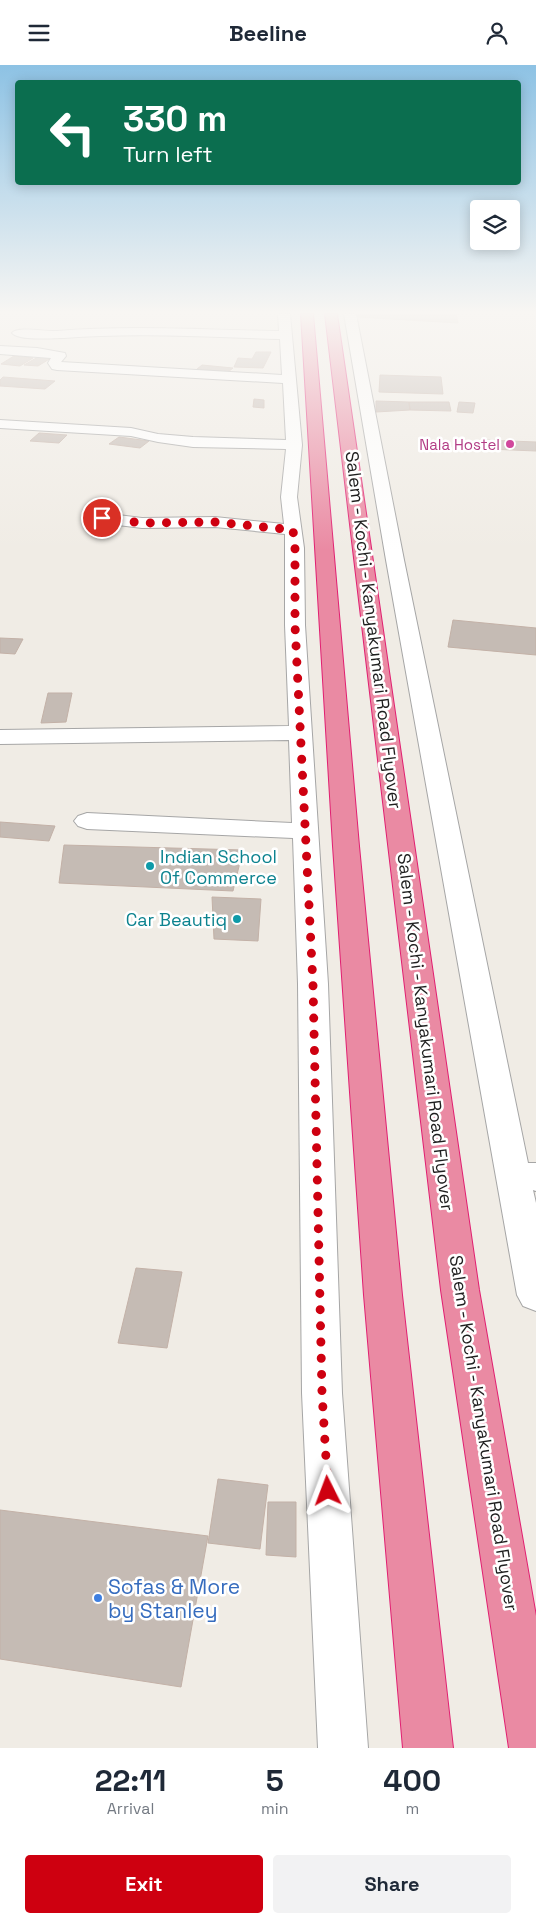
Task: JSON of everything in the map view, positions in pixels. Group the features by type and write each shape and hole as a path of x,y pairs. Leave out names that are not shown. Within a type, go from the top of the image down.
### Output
{"highway":[{"name":"Salem - Kochi - Kanyakumari Road Flyover","path":"303,393 348,866 382,1285 428,1748"},
{"name":"Salem - Kochi - Kanyakumari Road Flyover","path":"341,393 460,1290 534,1748"}],"street":[{"path":"291,393 294,445 289,497 295,548 295,625 313,985 322,1393 343,1748"},
{"path":"364,393 395,560 525,1176 536,1295"},
{"path":"48,427 57,413"},
{"path":"0,424 131,432 158,438 193,442 294,445"},
{"path":"102,518 142,523 215,522 293,530"},
{"path":"0,737 120,733 301,733"},
{"path":"87,821 306,831"}],"building":[{"path":"396,393 443,393 443,394"},
{"path":"254,399 264,400 264,408 253,407"},
{"path":"376,401 409,402 410,410 376,412"},
{"path":"409,402 449,402 451,411 410,410"},
{"path":"459,402 475,403 473,413 457,412"},
{"path":"39,433 67,435 59,443 30,441"},
{"path":"119,437 149,441 140,448 109,444"},
{"name":"Nala Hostel","path":"485,440 536,442 536,451 488,449 484,447"},
{"path":"453,620 536,628 536,655 448,647"},
{"path":"0,638 23,639 15,654 0,653"},
{"path":"48,693 72,693 66,722 41,723"},
{"path":"0,822 55,826 49,841 0,837"},
{"name":"Indian School Of Commerce","path":"64,845 243,850 233,891 59,883"},
{"name":"Car Beautiq","path":"212,897 261,899 258,941 214,939"},
{"path":"136,1268 182,1272 167,1348 118,1343"},
{"path":"218,1479 268,1485 260,1549 208,1543"},
{"path":"268,1502 296,1502 296,1557 266,1555"},
{"name":"Sofas & More by Stanley","path":"0,1510 208,1536 181,1687 0,1659"}],"place":[{"name":"Nala Hostel","path":"510,444"},
{"name":"Indian School Of Commerce","path":"150,866"},
{"name":"Car Beautiq","path":"237,919"},
{"name":"Sofas & More by Stanley","path":"98,1598"}],"route":[{"path":"102,518 142,523 215,522 293,530 295,548 295,625 313,985 322,1393 328,1491"}]}
